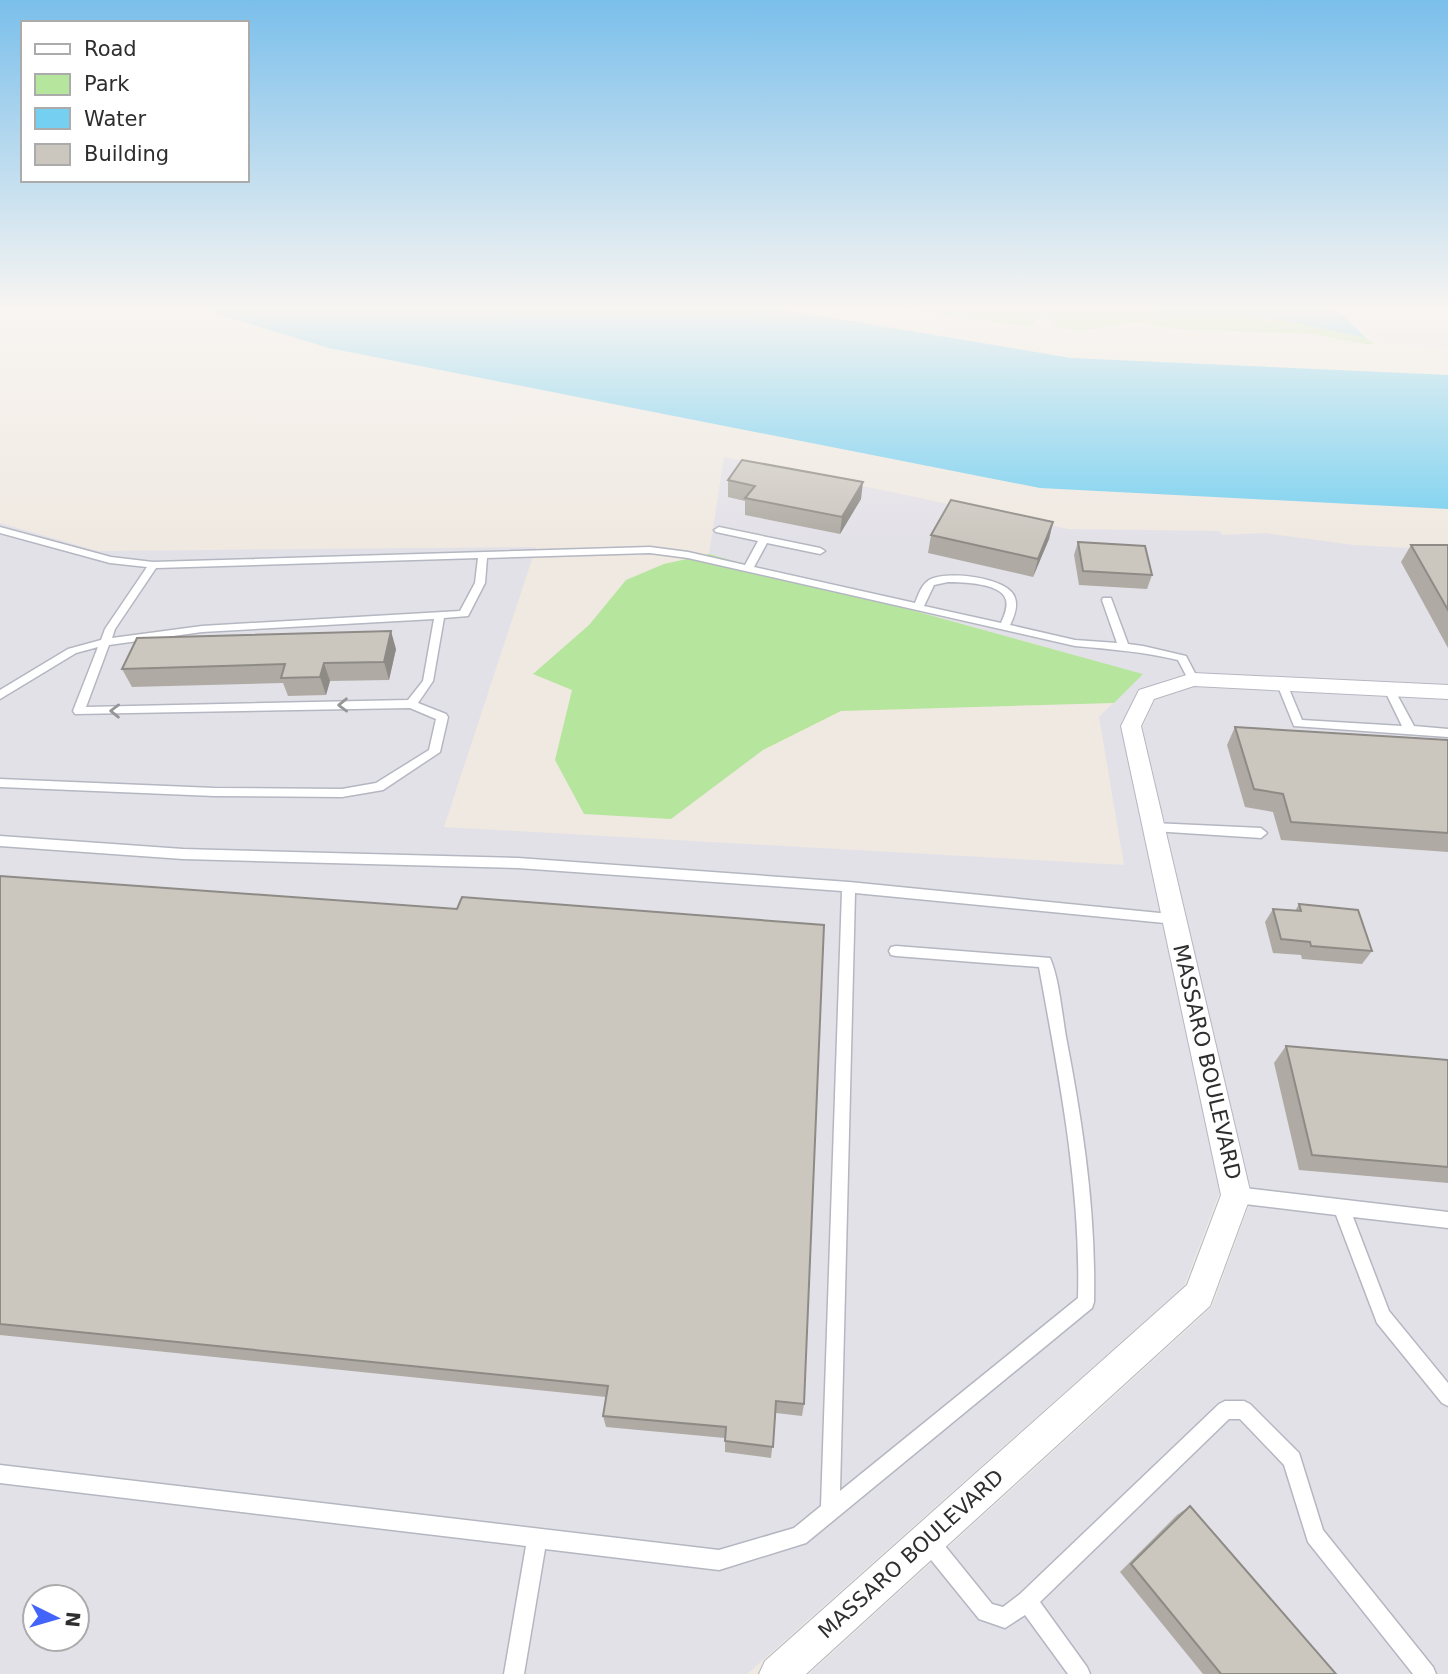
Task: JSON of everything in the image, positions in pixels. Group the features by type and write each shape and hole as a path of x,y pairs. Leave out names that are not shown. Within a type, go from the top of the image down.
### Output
{"street":[{"name":"MASSARO BOULEVARD","path":"778,1674 1199,1295 1236,1195 1131,726 1146,695 1193,679 1448,692"}],"lane":[{"path":"0,530 117,561 153,565 650,550 748,569 1075,643 1162,652 1182,658 1193,679"},
{"path":"719,530 820,551"},
{"path":"748,569 764,539"},
{"path":"0,695 72,651 105,642 202,629 464,614 480,583 483,555"},
{"path":"0,783 227,792 342,793 379,787 434,752 442,717 411,704 79,711 110,629 153,565"},
{"path":"918,607 929,584 935,580 956,578 991,584 1002,588 1010,596 1011,605 1004,627"},
{"path":"1107,600 1124,649"},
{"path":"411,704 428,681 439,617"},
{"path":"1282,684 1298,723 1448,733"},
{"path":"1389,689 1410,730"},
{"path":"1153,827 1261,833"},
{"path":"0,841 183,854 517,863 849,887 1175,919"},
{"path":"830,1511 849,887"},
{"path":"0,1474 719,1560 799,1536 1086,1302 1089,1253 1068,1091 1045,962 897,951"},
{"path":"1236,1195 1448,1220"},
{"path":"1342,1208 1383,1317 1448,1397"},
{"path":"927,1540 986,1612 1005,1618 1027,1601 1225,1410 1244,1410 1292,1460 1315,1535 1426,1674"},
{"path":"514,1674 537,1538"},
{"path":"1027,1601 1080,1674"}],"shaded area":[{"path":"724,457 1068,529 1220,531 1222,535 1264,533 1354,545 1448,550 1448,686 1186,674 1139,690 1121,723 1220,1191 1184,1286 747,1674 0,1674 0,523 98,551 536,547 444,827 1124,865 1099,717 1142,674 709,554"},
{"path":"1198,685 1448,698 1448,1674 809,1674 1212,1307 1252,1197 1142,728 1155,700"}],"green space":[{"path":"709,554 1143,674 1114,703 841,711 763,750 671,819 584,814 555,760 572,690 533,674 589,625 626,580 664,564"}],"water":[{"path":"512,384 1448,384 1448,509 1040,488"}],"building":[{"path":"742,460 863,482 842,517 745,498 755,486 728,480"},
{"path":"951,500 1053,522 1038,559 931,535"},
{"path":"1078,542 1145,546 1152,575 1083,571"},
{"path":"1411,545 1448,545 1448,610"},
{"path":"391,631 384,662 324,663 320,677 281,678 285,664 122,669 137,638"},
{"path":"1235,727 1448,740 1448,833 1291,822 1283,794 1254,789"},
{"path":"0,876 457,909 462,897 824,925 804,1404 776,1401 773,1447 725,1441 726,1427 603,1416 608,1386 0,1324"},
{"path":"1299,904 1358,910 1372,951 1311,946 1310,942 1281,939 1273,909 1301,911"},
{"path":"1286,1046 1448,1060 1448,1167 1312,1155"},
{"path":"1190,1506 1336,1674 1221,1674 1131,1564"}]}
